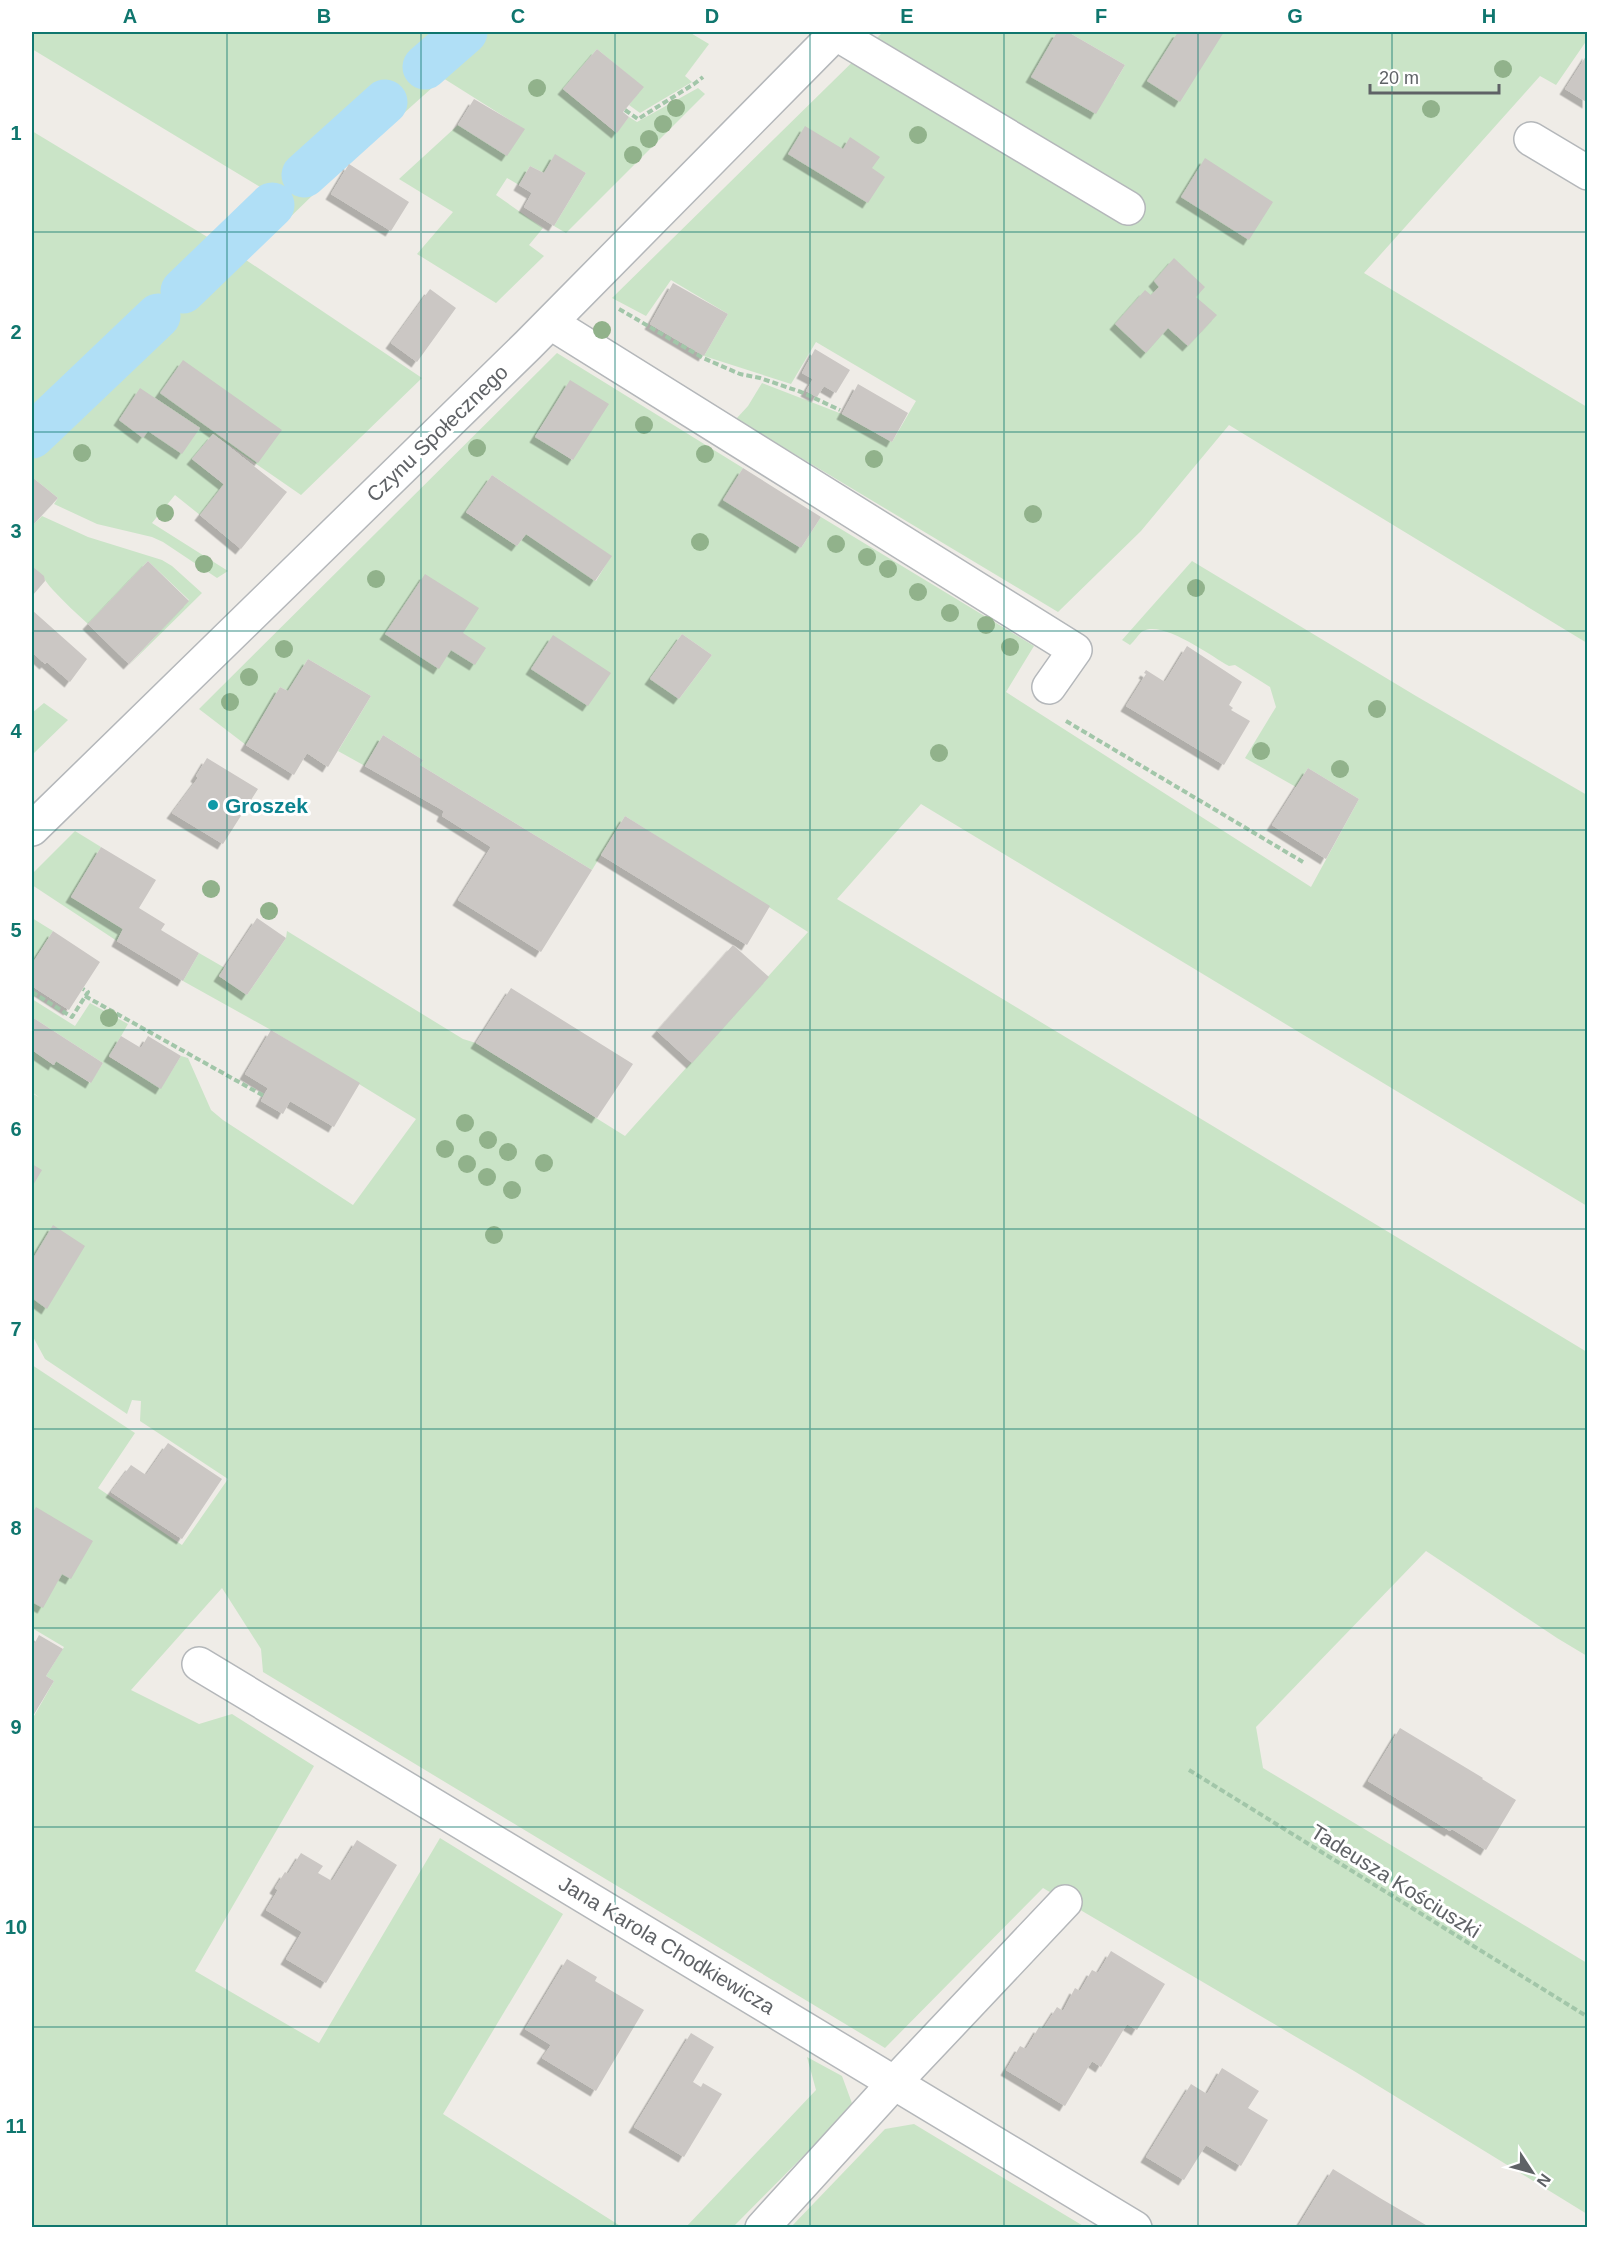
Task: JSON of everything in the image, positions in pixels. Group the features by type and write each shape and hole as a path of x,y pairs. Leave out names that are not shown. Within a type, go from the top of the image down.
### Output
{"street":[{"path":"836,32 1128,208"},
{"name":"Czynu Społecznego","path":"32,829 551,322 836,32"},
{"path":"1531,139 1587,173"},
{"path":"551,322 1075,650 1049,687"},
{"name":"Jana Karola Chodkiewicza","path":"199,1664 1135,2228"},
{"path":"762,2228 895,2082 1065,1902"}],"path":[{"path":"625,110 638,120 703,77"},
{"path":"618,308 703,358 740,374 760,378 801,392 840,410"},
{"path":"1049,687 1061,718 1303,862"},
{"path":"32,992 72,1017 88,992 83,989"},
{"path":"86,996 264,1096"},
{"name":"Tadeusza Kościuszki","path":"1189,1770 1587,2018"}],"green space":[{"path":"32,32 689,32 709,44 685,76 692,82 640,113 629,105 643,87 597,49 563,89 616,133 629,117 637,122 698,88 705,94 566,233 554,226 586,173 555,155 544,173 530,166 519,185 507,178 496,195 543,228 529,245 544,256 496,303 417,254 453,212 399,179 458,125 524,129 443,78 317,191 246,260 422,378 301,495 213,434 192,459 224,485 200,515 175,495 152,523 228,571 217,578 152,537 97,524 54,504 58,498 32,477 32,131 219,244 270,193 32,49"},
{"path":"883,32 1057,32 1049,46 1114,84 1125,65 1068,32 1587,32 1587,40 1556,85 1540,76 1364,273 1587,407 1587,643 1229,425 1141,531 1058,612 736,419 748,406 762,383 842,414 892,442 916,401 816,342 791,384 704,356 728,314 671,280 646,316 612,298"},
{"path":"557,353 743,468 724,500 801,548 821,517 1034,646 1006,692 1311,887 1359,799 1308,768 1296,787 1245,758 1276,707 1270,687 1235,665 1229,666 1187,641 1162,630 1143,631 1130,645 1122,640 1192,561 1416,696 1587,795 1587,1206 921,804 837,899 1587,1352 1587,1656 1426,1551 1256,1727 1263,1768 1587,1963 1587,2214 1354,2071 1043,1888 885,2048 263,1672 261,1649 222,1588 131,1690 199,1724 232,1714 314,1766 195,1971 319,2043 440,1838 563,1914 443,2114 622,2227 32,2227 32,1715 34,1716 54,1681 46,1676 64,1647 32,1628 32,1365 135,1433 98,1488 182,1545 228,1479 140,1421 141,1401 132,1400 127,1414 45,1359 32,1335 32,1093 40,1098 32,1092 32,1050 53,1065 56,1061 90,1083 103,1063 32,1017 32,999 75,1026 90,1003 128,1024 109,1057 161,1088 181,1056 188,1058 211,1110 353,1205 416,1119 271,1030 183,981 199,953 225,968 219,976 247,995 286,938 287,931 463,1039 476,1043 625,1136 808,932 625,816 592,870 420,765 423,760 383,735 365,766 338,751 371,696 308,659 288,691 280,687 246,745 199,709","holes":["571,381 573,460 535,436","492,475 611,556 596,581 526,534 517,546 466,513","682,634 712,655 679,699 650,678"]},
{"path":"42,516 88,537 162,560 202,593 129,665 189,600 148,561 88,624 32,566 32,526"},
{"path":"44,703 68,720 32,755 32,713"},
{"path":"75,831 101,847 71,897 123,929 117,941 32,885 32,874"},
{"path":"32,918 53,931 32,964"},
{"path":"807,2057 842,2076 853,2106 733,2227 685,2228 816,2090"},
{"path":"914,2124 1085,2227 791,2227 885,2129"}],"building":[{"path":"1057,32 1068,32 1125,65 1096,114 1031,77"},
{"path":"1178,32 1224,32 1180,102 1147,81"},
{"path":"597,49 644,87 623,112 629,117 617,133 563,89"},
{"path":"1588,53 1588,103 1565,89"},
{"path":"474,99 525,129 507,156 458,125"},
{"path":"805,126 843,149 850,137 880,157 872,168 885,177 868,203 788,154"},
{"path":"555,154 586,173 554,226 524,207 532,193 519,185 530,166 544,173"},
{"path":"1205,158 1273,202 1249,240 1181,197"},
{"path":"349,164 409,202 391,231 331,194"},
{"path":"1174,258 1205,287 1196,297 1217,315 1188,346 1168,328 1146,353 1115,324 1145,290 1151,295 1159,287 1154,281"},
{"path":"673,283 728,314 704,356 650,324"},
{"path":"430,289 456,308 417,362 391,343"},
{"path":"815,349 850,370 836,393 824,386 817,397 806,391 813,379 802,373"},
{"path":"183,360 282,430 258,463 160,393"},
{"path":"570,380 609,404 573,460 535,437"},
{"path":"858,384 908,413 892,442 842,414"},
{"path":"140,388 200,428 182,454 148,431 143,438 119,420"},
{"path":"213,434 287,492 241,549 200,515 224,484 192,459"},
{"path":"743,468 821,517 801,548 723,500"},
{"path":"492,475 612,556 595,581 526,534 517,546 466,512"},
{"path":"32,477 58,498 32,526"},
{"path":"148,561 189,601 129,664 88,624"},
{"path":"32,566 44,576 45,581 32,596"},
{"path":"425,574 479,608 463,633 486,648 475,665 451,650 439,669 385,634"},
{"path":"32,610 87,659 70,682 32,652"},
{"path":"682,634 712,655 679,699 650,679"},
{"path":"553,635 611,673 588,706 531,669"},
{"path":"1187,646 1242,682 1229,705 1233,708 1231,710 1250,721 1224,765 1126,706 1146,674 1144,673 1146,670 1165,682"},
{"path":"308,659 371,696 328,767 307,753 294,775 246,745 280,687 288,691"},
{"path":"383,735 423,760 420,765 592,870 541,952 458,900 491,847 442,816 444,811 365,766"},
{"name":"Groszek","path":"207,758 258,789 223,844 172,813 198,778 196,776"},
{"path":"1308,768 1359,799 1326,859 1272,825"},
{"path":"625,816 770,906 747,945 601,855"},
{"path":"101,847 156,880 139,908 165,924 161,930 199,953 183,981 117,941 123,929 71,897"},
{"path":"257,918 286,938 247,995 219,976"},
{"path":"53,931 100,962 69,1010 32,986 32,964"},
{"path":"733,945 769,977 692,1063 657,1031"},
{"path":"511,988 633,1064 597,1118 476,1043"},
{"path":"32,1017 103,1063 91,1083 56,1061 54,1065 32,1050"},
{"path":"271,1030 360,1083 334,1127 290,1101 283,1114 261,1101 268,1088 245,1074"},
{"path":"121,1036 141,1048 148,1036 181,1056 161,1089 109,1056"},
{"path":"32,1164 42,1170 32,1187"},
{"path":"53,1225 85,1246 47,1309 32,1298 32,1260"},
{"path":"168,1443 222,1479 182,1539 111,1492 131,1465 146,1475"},
{"path":"36,1507 93,1541 71,1579 62,1574 43,1608 32,1602 32,1514"},
{"path":"39,1635 63,1649 46,1676 54,1681 33,1716 32,1648"},
{"path":"1400,1728 1516,1800 1486,1850 1368,1781"},
{"path":"357,1840 397,1865 326,1983 286,1959 302,1932 266,1910 278,1890 275,1888 285,1872 288,1874 301,1853 323,1866 318,1873 332,1881"},
{"path":"1111,1951 1165,1984 1137,2030 1127,2024 1101,2067 1092,2061 1065,2106 1006,2070 1020,2046 1026,2049 1039,2027 1043,2029 1057,2007 1063,2011 1075,1988 1080,1991 1092,1970 1098,1973"},
{"path":"567,1959 597,1977 595,1981 644,2010 596,2091 542,2058 551,2045 525,2029"},
{"path":"691,2033 714,2047 693,2082 701,2087 703,2083 722,2094 684,2157 634,2127"},
{"path":"1222,2068 1259,2091 1248,2108 1268,2120 1241,2166 1206,2145 1184,2180 1146,2157 1191,2084 1207,2094"},
{"path":"1333,2169 1380,2198 1431,2228 1297,2228"}],"waterway":[{"path":"425,67 465,32"},
{"path":"304,175 385,102"},
{"path":"183,291 272,205"},
{"path":"32,436 158,316"}],"place":[{"name":"Groszek","path":"213,805"}]}
